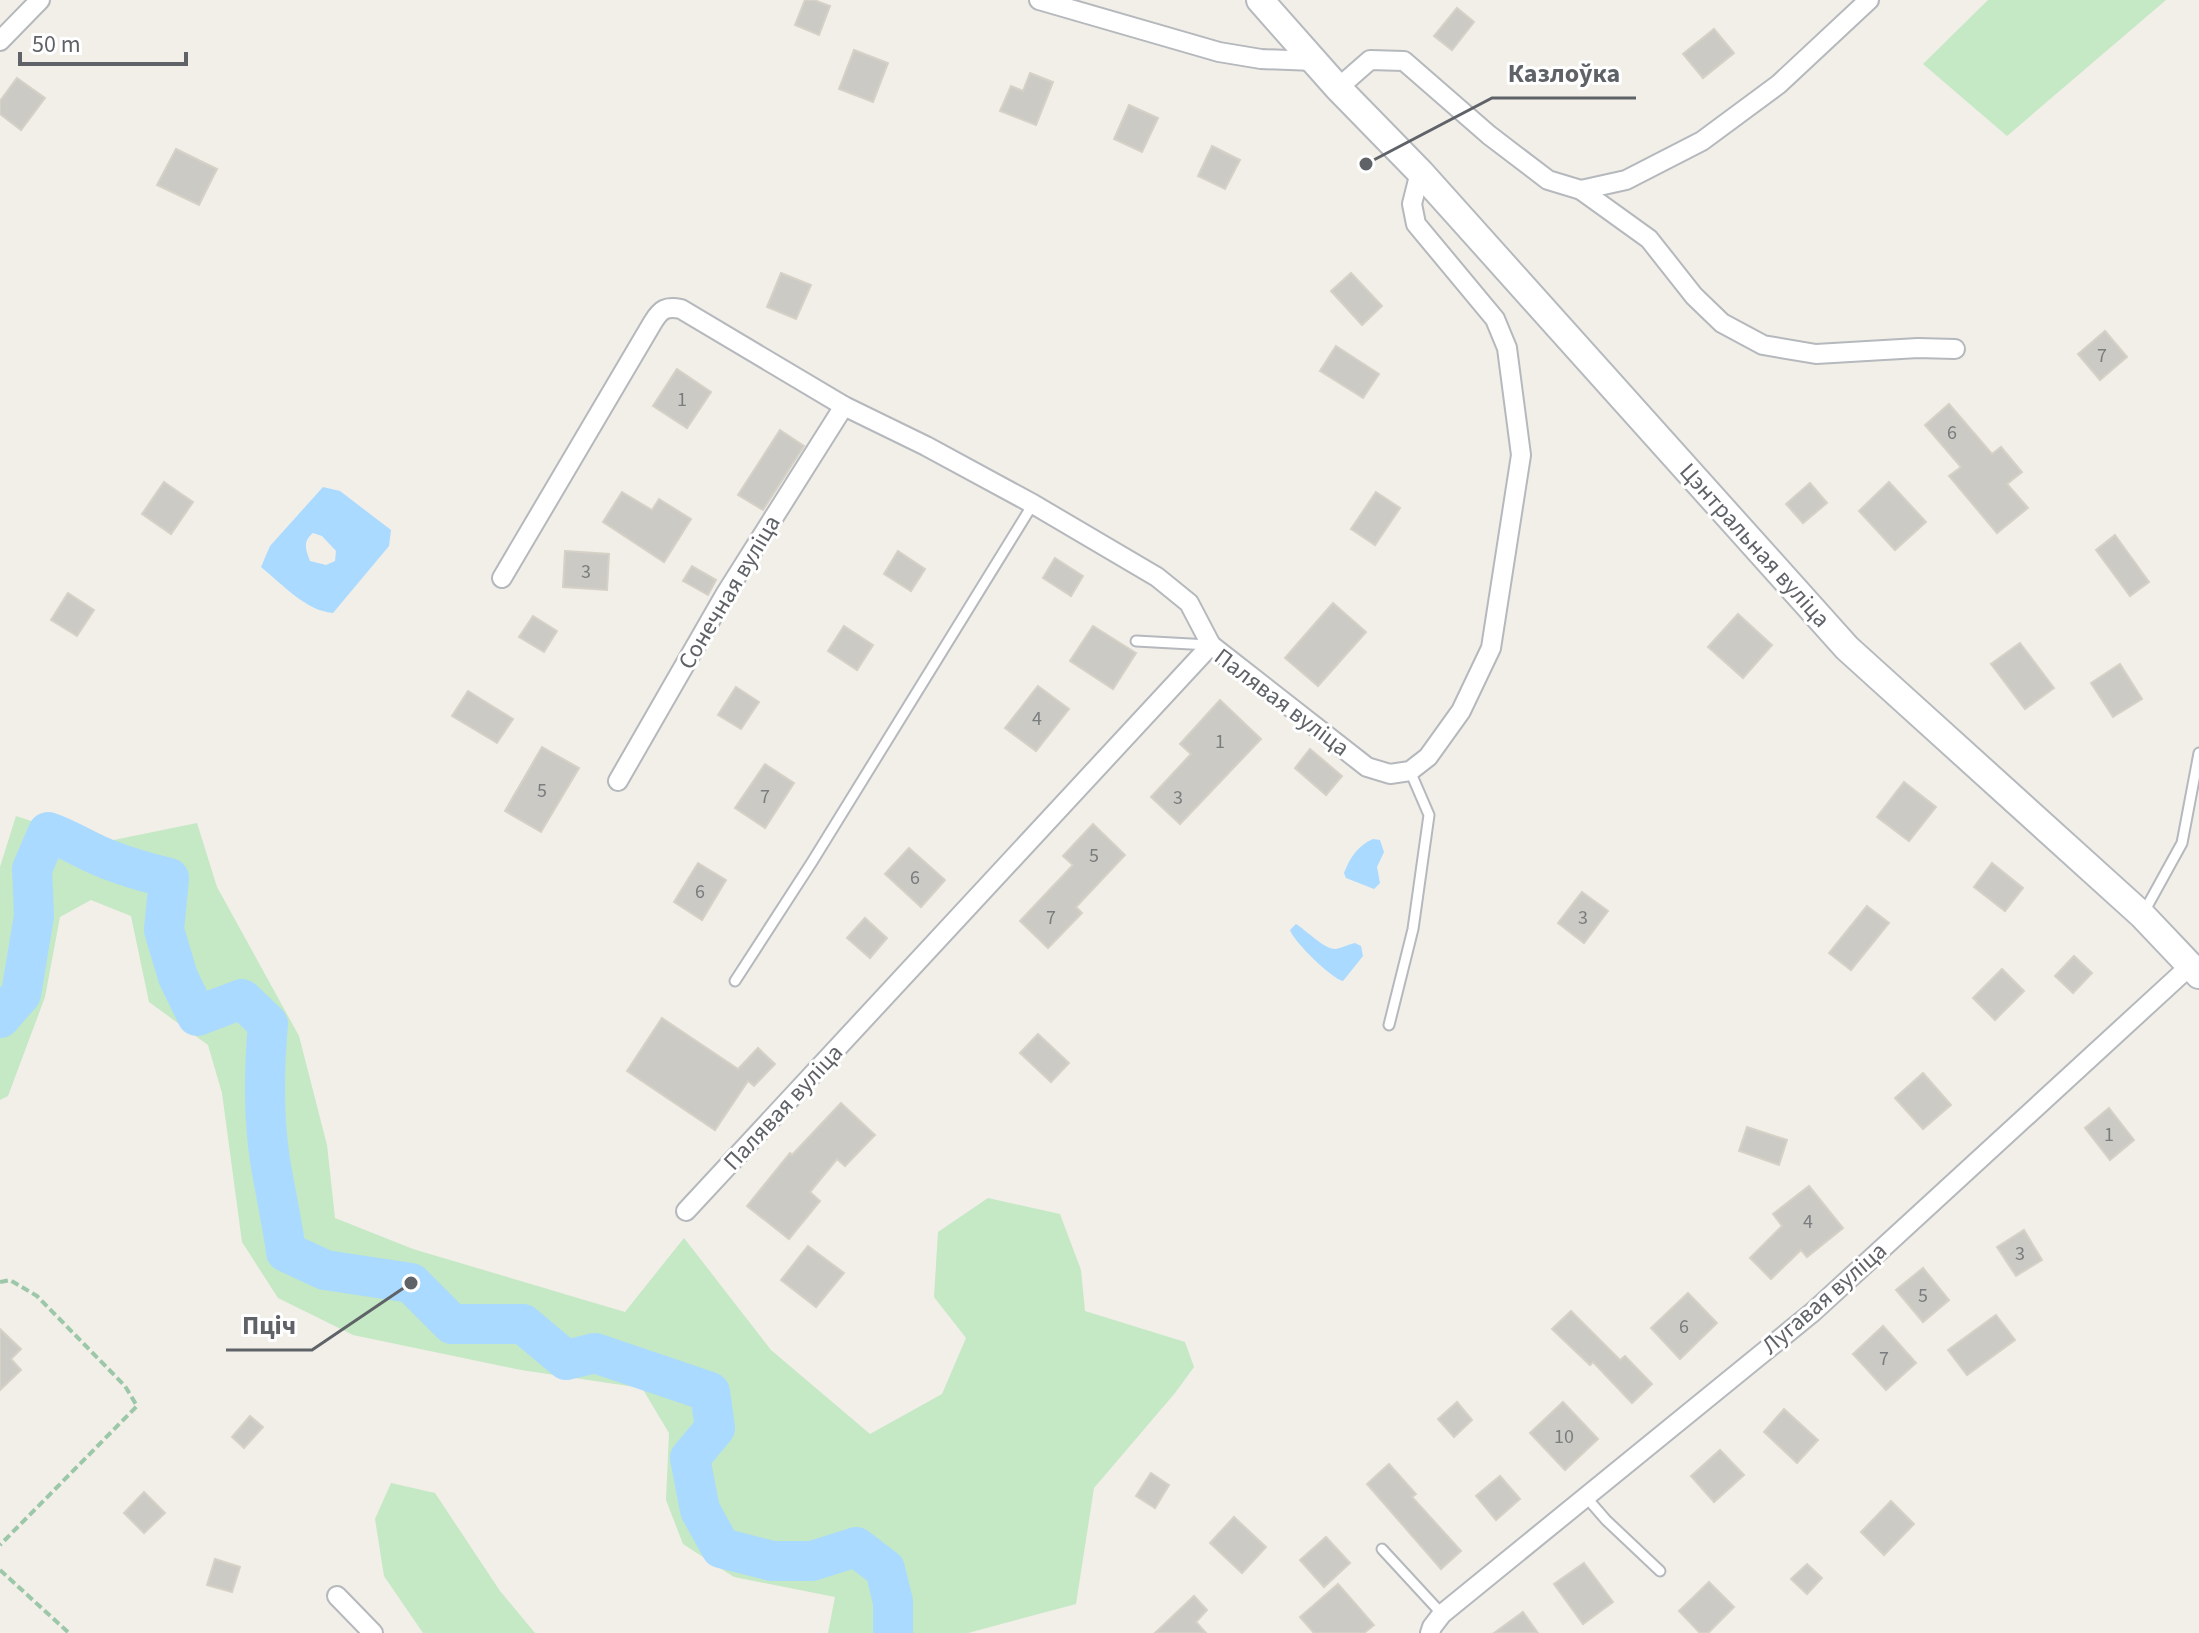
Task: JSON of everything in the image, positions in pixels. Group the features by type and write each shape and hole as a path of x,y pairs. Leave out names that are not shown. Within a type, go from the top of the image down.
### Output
{"main road":[{"name":"Цэнтральная вуліца","path":"1260,0 1338,88 1420,172 1847,648 2142,915 2195,970"}],"street":[{"path":"0,41 40,0"},
{"path":"1039,0 1219,52 1261,59 1314,61"},
{"path":"1581,190 1626,180 1702,141 1779,84 1869,0"},
{"path":"1338,88 1370,60 1404,61 1489,135 1548,180 1581,190 1649,239 1694,296 1722,323 1763,345 1816,354 1955,349"},
{"path":"1410,771 1428,757 1461,711 1491,648 1521,455 1507,348 1495,319 1416,224 1412,204 1420,172"},
{"path":"502,578 660,311 668,307 681,309 844,406 1033,504 1157,577 1189,603 1211,645"},
{"name":"Сонечная вуліца","path":"618,781 726,593 844,406"},
{"name":"Палявая вуліца","path":"686,1211 1211,645 1367,767 1390,774 1410,771"},
{"name":"Лугавая вуліца","path":"1430,1633 1442,1614 1813,1312 2195,970"},
{"path":"337,1596 373,1633"}],"lane":[{"path":"735,981 1033,504"},
{"path":"1136,641 1211,645"},
{"path":"2142,915 2182,843 2199,753"},
{"path":"1389,1025 1413,929 1429,815 1410,771"},
{"path":"1586,1497 1660,1571"},
{"path":"1382,1549 1442,1614"}],"path":[{"path":"0,1282 10,1280 37,1296 125,1386 137,1406 0,1545"},
{"path":"0,1570 69,1633"}],"green space":[{"path":"1988,0 2166,0 2007,136 1923,64"},
{"path":"16,816 99,843 197,823 217,887 299,1036 327,1145 335,1218 413,1249 625,1312 684,1238 771,1350 870,1434 942,1394 966,1338 934,1297 938,1232 988,1198 1060,1214 1081,1270 1085,1311 1185,1342 1194,1367 1094,1488 1076,1604 968,1633 828,1633 835,1597 734,1577 683,1544 666,1500 669,1433 642,1388 521,1370 353,1335 278,1298 242,1242 222,1093 208,1045 149,1002 131,916 91,900 60,917 45,997 8,1096 0,1100 0,867"},
{"path":"391,1483 435,1493 500,1591 535,1633 423,1633 384,1576 375,1519"}],"water":[{"path":"323,487 340,491 391,530 389,546 333,613 304,602 261,567 270,546","holes":["313,533 322,536 336,551 335,561 326,565 310,561 306,550 307,540"]},
{"path":"1373,839 1380,840 1384,852 1377,867 1380,883 1374,889 1346,878 1344,873 1355,853"},
{"path":"1296,924 1332,948 1355,943 1361,946 1363,956 1343,981 1338,979 1298,942 1290,930"}],"building":[{"path":"805,0 830,6 819,35 795,25"},
{"path":"1457,8 1474,22 1452,50 1434,36"},
{"path":"1714,29 1734,53 1703,78 1683,54"},
{"path":"854,50 888,63 873,102 839,89"},
{"path":"1030,73 1053,82 1036,125 1000,111 1011,86 1023,91"},
{"path":"17,78 45,98 21,130 0,114 0,101"},
{"path":"1129,105 1158,118 1142,152 1114,139"},
{"path":"1212,146 1240,160 1225,189 1198,176"},
{"path":"176,149 217,169 199,205 157,185"},
{"path":"781,273 811,285 796,319 767,307"},
{"path":"1351,273 1382,306 1362,325 1331,291"},
{"path":"2105,331 2127,357 2100,380 2078,354"},
{"path":"1336,346 1379,374 1363,398 1320,371"},
{"path":"677,369 711,392 687,428 653,406"},
{"path":"1949,404 1992,454 2001,447 2022,472 2007,484 2028,508 1997,533 1949,476 1961,467 1925,425"},
{"path":"780,430 804,446 763,510 738,495"},
{"path":"164,482 193,502 171,534 142,514"},
{"path":"1889,482 1926,522 1895,550 1859,511"},
{"path":"1810,483 1827,503 1803,523 1786,504"},
{"path":"622,492 652,510 659,499 691,519 664,562 603,522"},
{"path":"1376,492 1400,508 1375,545 1351,529"},
{"path":"2115,535 2149,582 2130,596 2096,550"},
{"path":"565,551 609,554 607,590 563,587"},
{"path":"898,551 925,569 911,591 884,574"},
{"path":"1055,558 1083,576 1071,596 1043,578"},
{"path":"692,566 716,580 708,595 683,581"},
{"path":"68,593 94,610 77,636 51,620"},
{"path":"1333,603 1366,632 1318,686 1285,658"},
{"path":"1738,614 1772,645 1743,678 1708,647"},
{"path":"533,616 557,631 544,652 519,637"},
{"path":"844,626 873,645 857,670 828,651"},
{"path":"1093,626 1136,653 1113,689 1070,661"},
{"path":"2020,643 2054,688 2025,709 1991,664"},
{"path":"2120,664 2142,699 2113,717 2091,683"},
{"path":"1038,686 1069,709 1036,751 1005,728"},
{"path":"736,687 759,702 741,729 718,715"},
{"path":"468,691 513,719 497,743 452,716"},
{"path":"1220,700 1261,739 1180,824 1151,797 1191,754 1180,744"},
{"path":"542,747 579,768 541,832 505,811"},
{"path":"1310,749 1342,776 1326,795 1295,768"},
{"path":"765,764 794,783 765,828 735,808"},
{"path":"1904,782 1936,807 1909,841 1877,817"},
{"path":"1093,824 1125,855 1076,907 1082,913 1048,948 1020,921 1073,865 1063,856"},
{"path":"909,848 945,880 921,907 885,874"},
{"path":"698,863 726,880 702,920 674,902"},
{"path":"1992,863 2023,888 2005,911 1974,887"},
{"path":"1582,892 1608,911 1584,943 1558,923"},
{"path":"1867,906 1889,923 1851,970 1829,953"},
{"path":"865,918 887,938 870,958 847,938"},
{"path":"2074,956 2092,973 2073,993 2055,976"},
{"path":"2002,969 2024,991 1995,1020 1973,998"},
{"path":"662,1018 738,1069 758,1048 775,1064 754,1086 748,1081 715,1130 627,1071"},
{"path":"1038,1034 1069,1063 1051,1082 1020,1053"},
{"path":"1923,1073 1951,1105 1923,1129 1895,1098"},
{"path":"841,1103 875,1135 845,1166 837,1159 810,1192 820,1201 789,1239 747,1206 790,1153 792,1155"},
{"path":"2109,1108 2134,1140 2110,1160 2085,1128"},
{"path":"1747,1127 1787,1140 1779,1165 1739,1151"},
{"path":"1809,1186 1843,1228 1807,1257 1801,1250 1771,1279 1750,1258 1782,1226 1773,1214"},
{"path":"2024,1230 2042,1260 2016,1276 1997,1247"},
{"path":"808,1246 844,1273 816,1307 781,1280"},
{"path":"1923,1268 1949,1300 1923,1322 1896,1290"},
{"path":"1688,1293 1717,1323 1680,1359 1651,1328"},
{"path":"1571,1311 1620,1360 1625,1356 1652,1384 1632,1403 1593,1362 1590,1365 1552,1329"},
{"path":"1996,1315 2015,1340 1967,1375 1948,1350"},
{"path":"1883,1326 1916,1363 1886,1390 1853,1354"},
{"path":"0,1329 21,1349 11,1359 21,1370 0,1390"},
{"path":"1457,1402 1472,1420 1454,1437 1438,1419"},
{"path":"1563,1402 1598,1439 1565,1470 1530,1433"},
{"path":"1784,1409 1818,1440 1797,1463 1764,1432"},
{"path":"250,1416 263,1427 244,1448 232,1437"},
{"path":"1720,1450 1744,1475 1714,1502 1691,1476"},
{"path":"1389,1464 1416,1494 1412,1497 1461,1551 1441,1569 1367,1484"},
{"path":"1151,1473 1169,1485 1155,1508 1136,1496"},
{"path":"1500,1476 1520,1499 1496,1520 1476,1496"},
{"path":"144,1492 165,1513 144,1533 124,1513"},
{"path":"1891,1501 1914,1524 1884,1555 1861,1532"},
{"path":"1234,1517 1266,1547 1242,1573 1210,1543"},
{"path":"1326,1537 1350,1563 1324,1587 1300,1560"},
{"path":"215,1559 240,1567 232,1592 207,1585"},
{"path":"1584,1563 1613,1602 1583,1624 1554,1584"},
{"path":"1807,1564 1822,1578 1807,1594 1791,1579"},
{"path":"1709,1582 1734,1607 1708,1633 1700,1633 1679,1611"},
{"path":"1338,1584 1374,1625 1364,1633 1314,1633 1300,1617"},
{"path":"1194,1596 1207,1610 1196,1622 1206,1633 1155,1633"},
{"path":"1523,1612 1538,1633 1494,1633"}],"waterway":[{"path":"0,1018 21,994 34,916 32,869 48,832 99,856 169,878 164,930 178,977 197,1016 242,999 268,1024 266,1126 286,1252 325,1270 411,1283 452,1324 523,1324 566,1360 595,1353 710,1392 715,1428 690,1458 700,1510 721,1548 772,1561 812,1561 856,1547 885,1569 893,1602 893,1633"}],"place":[{"name":"Казлоўка","path":"1366,164"},
{"name":"Пціч","path":"411,1283"}]}
